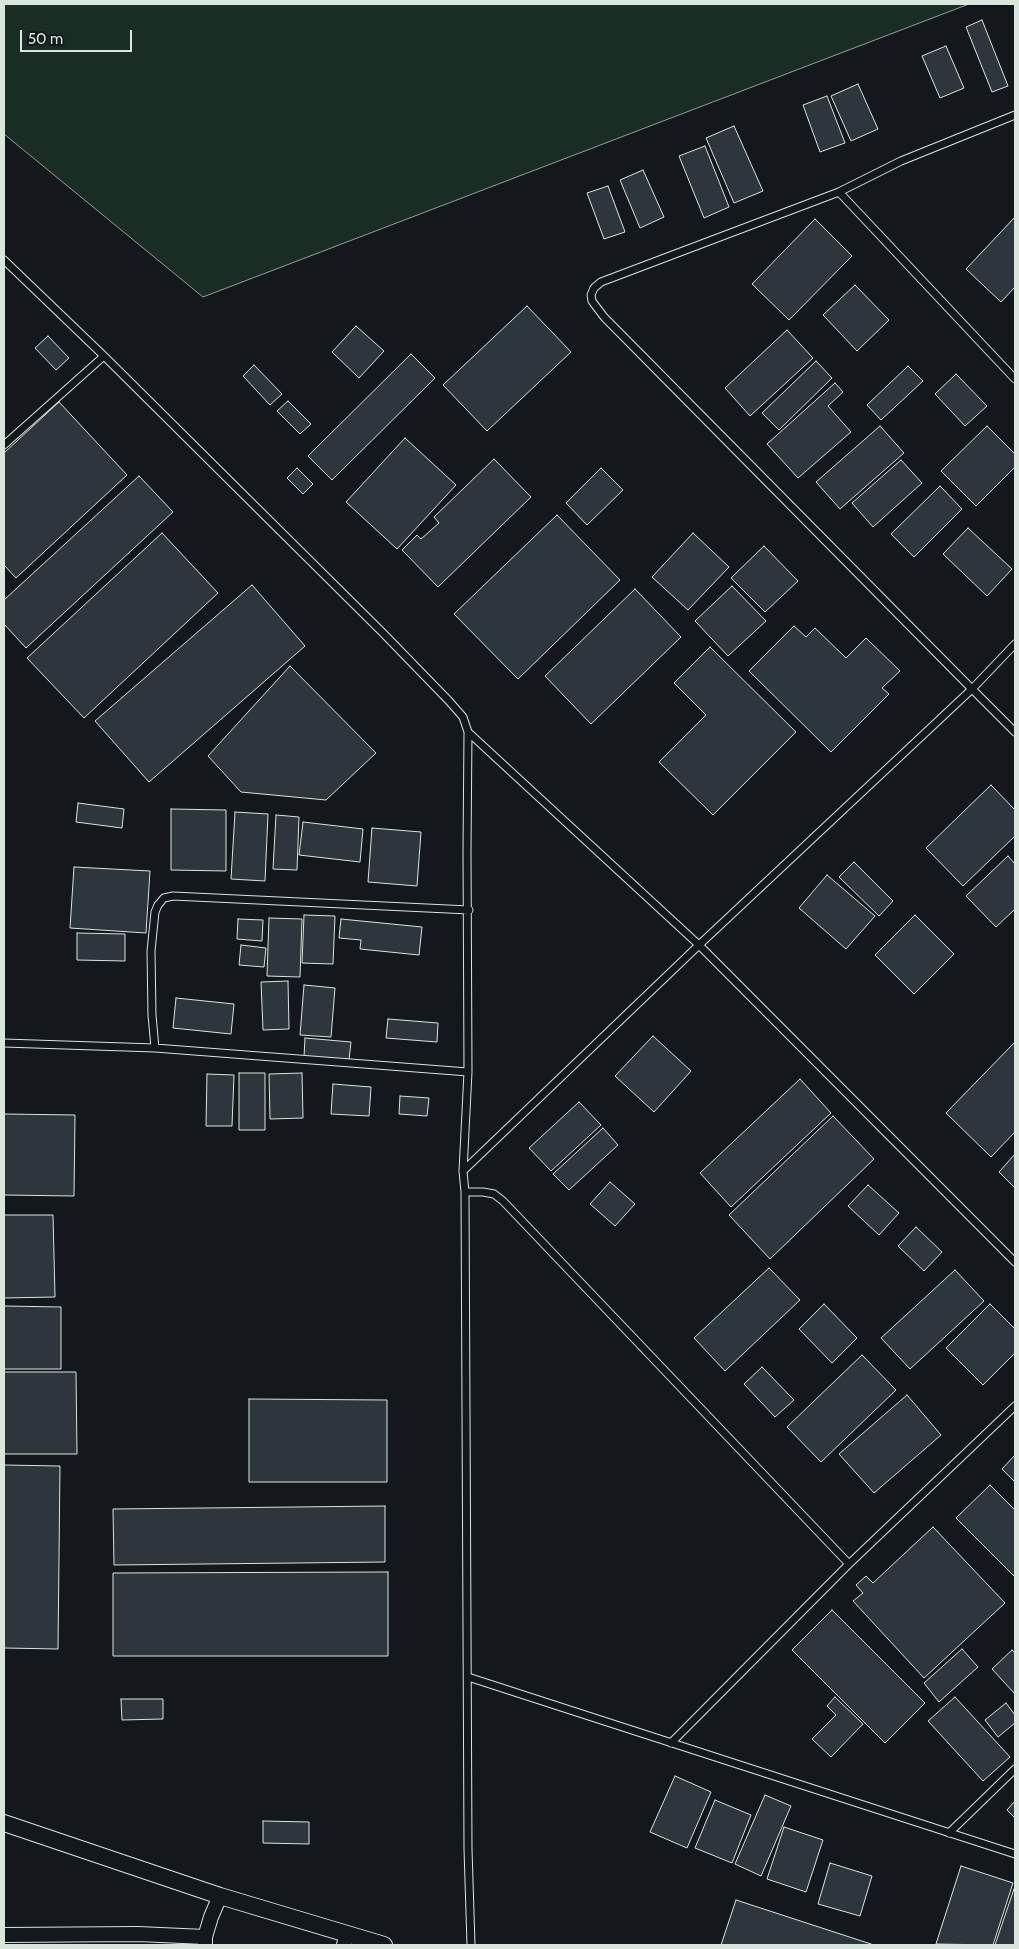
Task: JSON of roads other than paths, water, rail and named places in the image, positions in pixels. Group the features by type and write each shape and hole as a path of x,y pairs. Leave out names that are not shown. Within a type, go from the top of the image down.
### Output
{"street":[{"path":"4,1823 345,1940 384,1945"},
{"path":"4,1935 20,1940 90,1940 138,1934 205,1941 211,1917 220,1896"}],"lane":[{"path":"1015,115 901,161 839,192 601,282 594,288 592,302 604,317 1015,732"},
{"path":"839,192 1015,379"},
{"path":"4,260 104,356 449,700 463,718 468,732 468,1072 463,1171 466,1192 468,1849 471,1945"},
{"path":"4,445 104,356"},
{"path":"463,1171 699,945 972,689 1015,644"},
{"path":"468,732 699,945 1015,1262"},
{"path":"156,1048 152,1015 151,951 155,912 158,904 164,898 173,896 468,910"},
{"path":"4,1043 156,1048 468,1072"},
{"path":"466,1192 494,1194 503,1201 849,1564"},
{"path":"671,1743 849,1564 1015,1406"},
{"path":"468,1677 1015,1854"},
{"path":"949,1833 1015,1769"}]}
